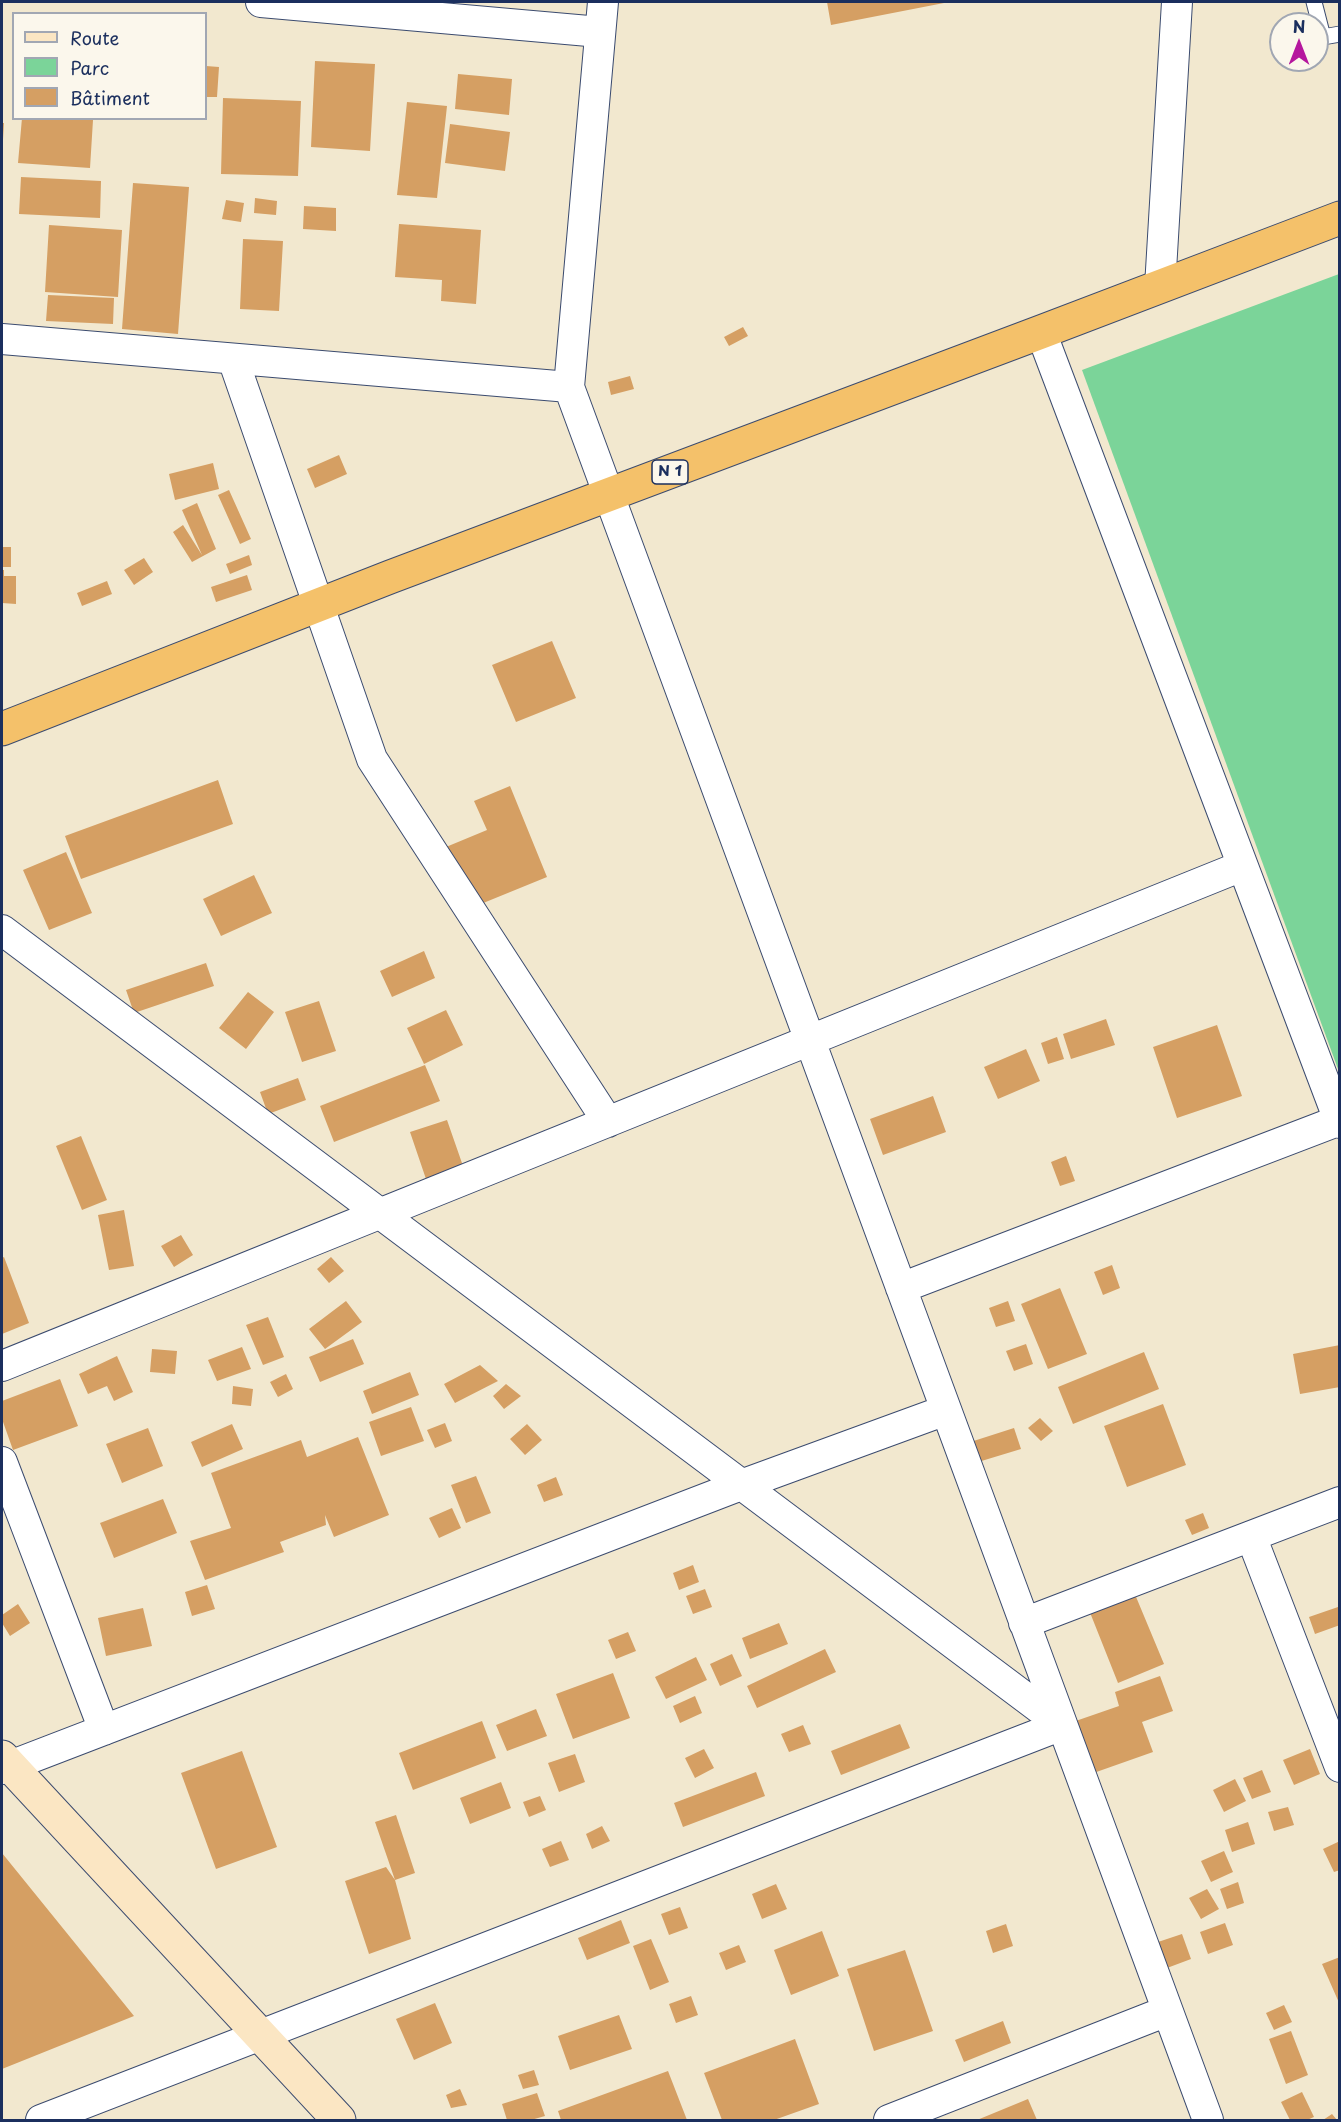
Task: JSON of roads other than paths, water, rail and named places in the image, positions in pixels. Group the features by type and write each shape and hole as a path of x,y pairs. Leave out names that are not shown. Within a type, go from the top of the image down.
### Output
{"highway":[{"name":"N 1","path":"2,729 318,605 1340,218"}],"main road":[{"path":"4,1764 339,2121"}],"street":[{"path":"261,2 600,32"},
{"path":"603,2 568,387 1208,2121"},
{"path":"1160,287 1177,2"},
{"path":"901,1288 1339,1121 1041,332"},
{"path":"2,339 568,387"},
{"path":"233,359 372,759 608,1122"},
{"path":"2,1366 1242,866"},
{"path":"2,930 1062,1725"},
{"path":"4,1764 104,1730 741,1485 946,1410"},
{"path":"2,1462 104,1730"},
{"path":"1024,1623 1340,1502"},
{"path":"1251,1536 1340,1767"},
{"path":"41,2121 1062,1725"},
{"path":"890,2121 1167,2011"}],"lane":[{"path":"1314,2 1323,37 1340,34"}]}
